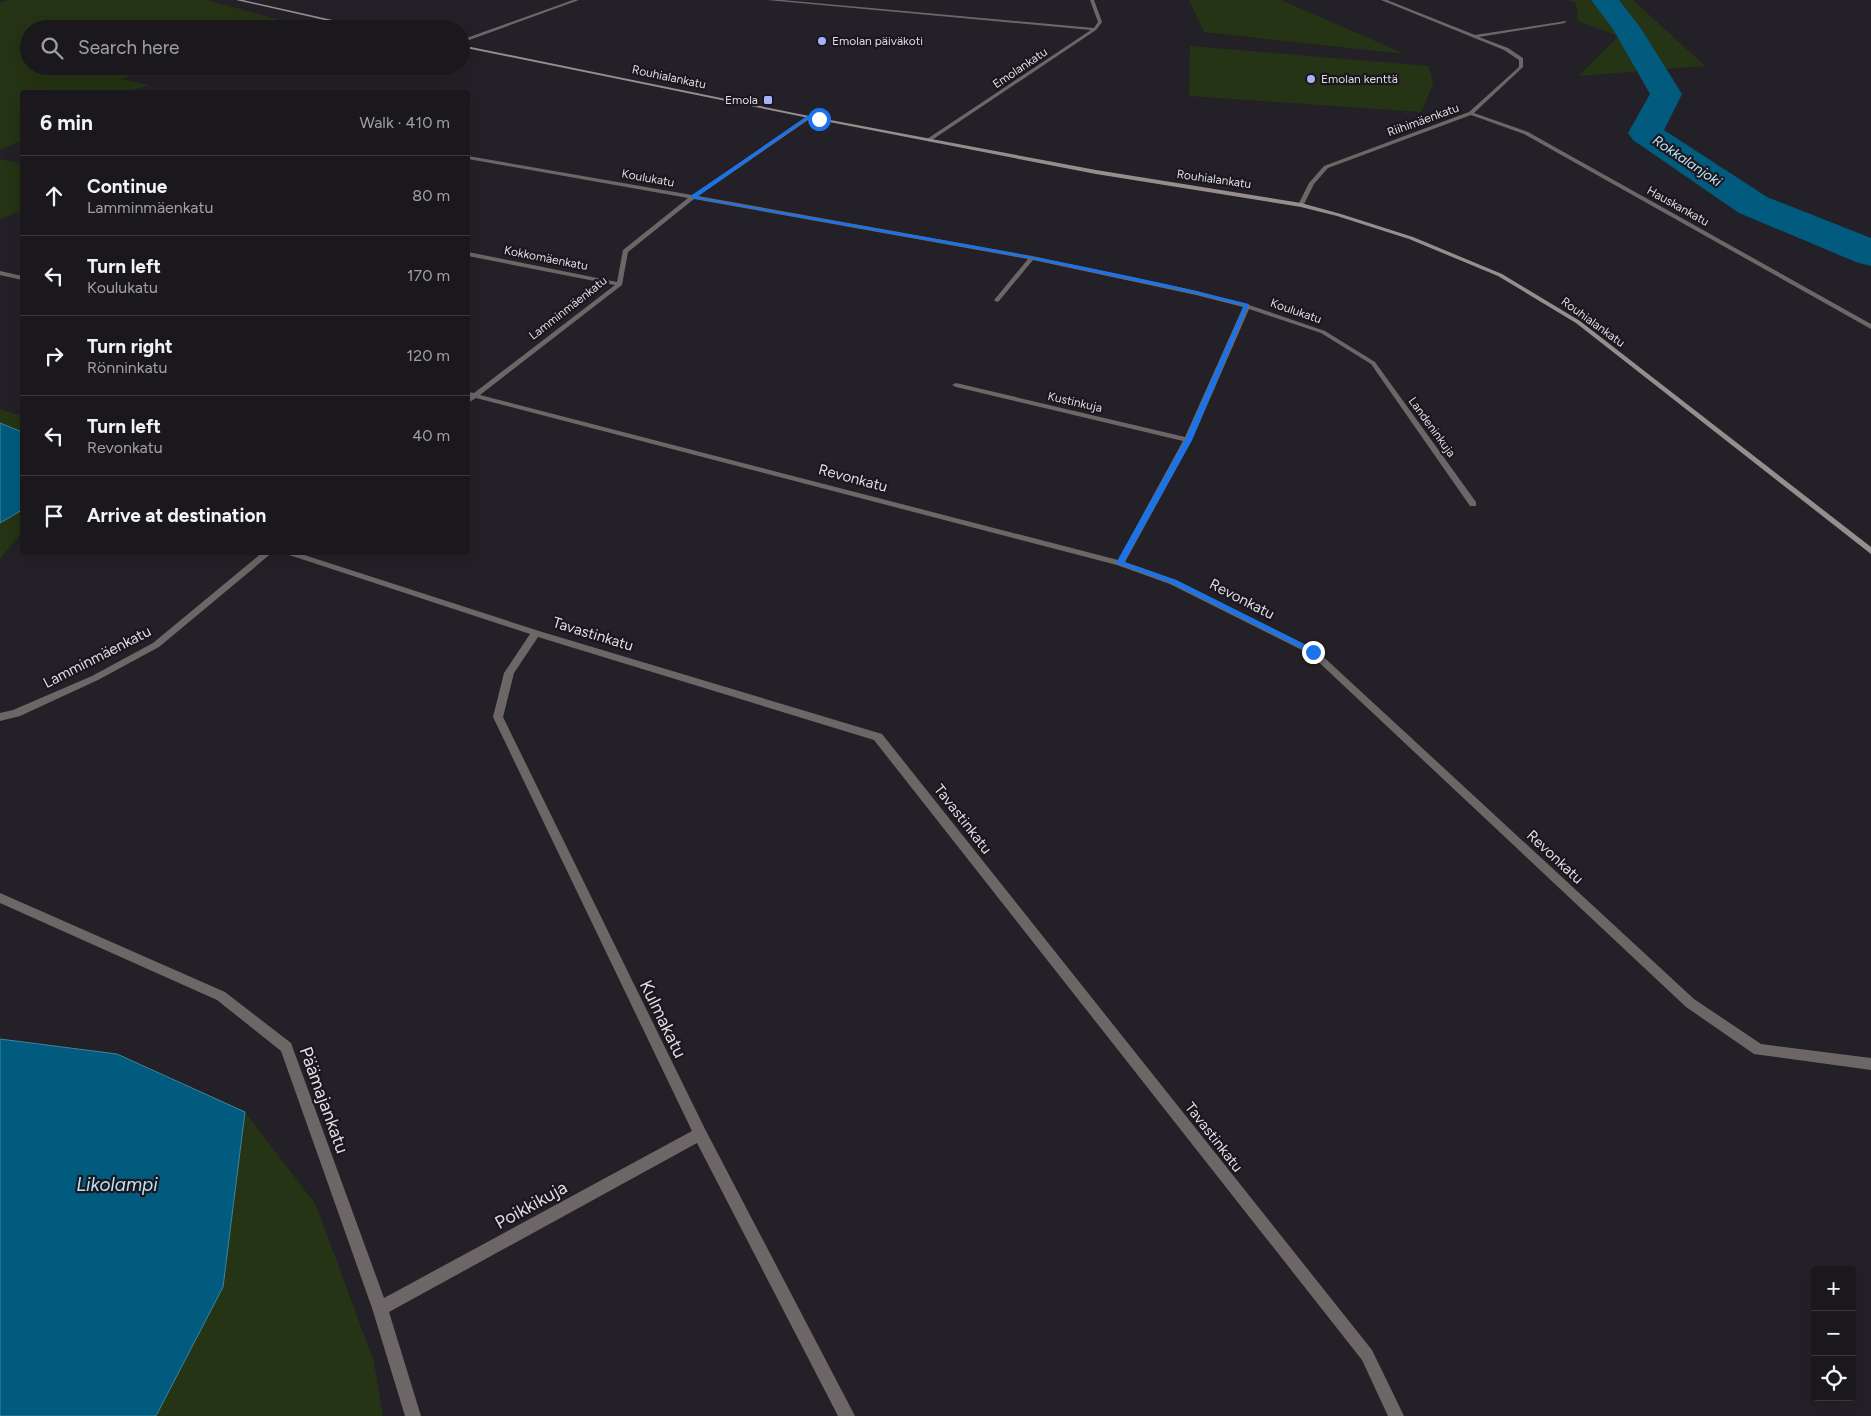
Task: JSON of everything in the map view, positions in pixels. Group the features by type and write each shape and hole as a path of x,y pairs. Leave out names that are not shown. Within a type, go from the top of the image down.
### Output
{"street":[{"path":"238,0 330,20"},
{"path":"470,39 578,0"},
{"path":"769,0 1095,29 1100,22 1092,0"},
{"name":"Riihimäenkatu","path":"1301,205 1312,183 1326,168 1471,113 1521,67 1520,59 1506,49 1383,0"},
{"path":"1475,36 1565,22"},
{"name":"Emolankatu","path":"929,140 1095,29"},
{"name":"Rouhialankatu","path":"470,48 809,117 1096,172 1301,205 1357,221 1455,255 1500,275 1578,322 1871,551"},
{"name":"Hauskankatu","path":"1471,113 1526,133 1871,327"},
{"name":"Lamminmäenkatu","path":"470,397 620,284 625,251 693,197 809,117"},
{"name":"Koulukatu","path":"470,157 1032,258 1197,293 1247,306 1324,332 1373,363"},
{"name":"Kokkomäenkatu","path":"470,254 620,284"},
{"path":"997,300 1032,258"},
{"path":"0,272 20,277"},
{"path":"1120,563 1188,440 1247,306"},
{"name":"Landeninkuja","path":"1373,363 1473,504"},
{"name":"Kustinkuja","path":"956,385 1188,440"},
{"name":"Revonkatu","path":"470,397 1120,563 1173,582 1313,652 1690,1003 1759,1050 1871,1064"},
{"name":"Lamminmäenkatu","path":"0,717 16,714 95,678 156,645 265,555"},
{"name":"Tavastinkatu","path":"293,555 536,633 878,736 1367,1356 1396,1416"},
{"name":"Kulmakatu","path":"536,633 509,673 498,717 700,1134 847,1416"},
{"name":"Päämajankatu","path":"0,898 221,996 286,1047 380,1308 413,1416"},
{"name":"Poikkikuja","path":"380,1308 700,1134"}],"green space":[{"path":"8,0 207,0 280,20 20,20 20,75 132,75 122,79 149,85 134,90 20,90 20,141 0,150 0,3"},
{"path":"1189,0 1281,0 1405,54 1204,32"},
{"path":"1568,0 1633,0 1705,66 1578,76 1619,36 1578,21 1576,3"},
{"name":"Emolan kenttä","path":"1190,46 1429,66 1433,84 1421,112 1189,96"},
{"path":"0,159 20,164 20,211 0,220"},
{"path":"0,409 20,415 20,431 0,423"},
{"path":"20,511 20,534 0,559 0,523"},
{"path":"245,1112 316,1205 374,1362 383,1416 156,1416 223,1287"}],"water":[{"path":"0,423 20,431 20,511 0,523"},
{"name":"Likolampi","path":"0,1039 117,1054 245,1112 223,1287 156,1416 0,1416"}],"waterway":[{"name":"Rokkalanjoki","path":"1605,0 1626,27 1666,94 1645,133 1753,205 1871,253"}],"place":[{"name":"Emolan päiväkoti","path":"822,41"},
{"name":"Emolan kenttä","path":"1311,79"},
{"name":"Emola","path":"768,100"}],"route":[{"path":"819,119 809,117 693,197 1032,258 1197,293 1247,306 1188,440 1120,563 1173,582 1313,652"}]}
